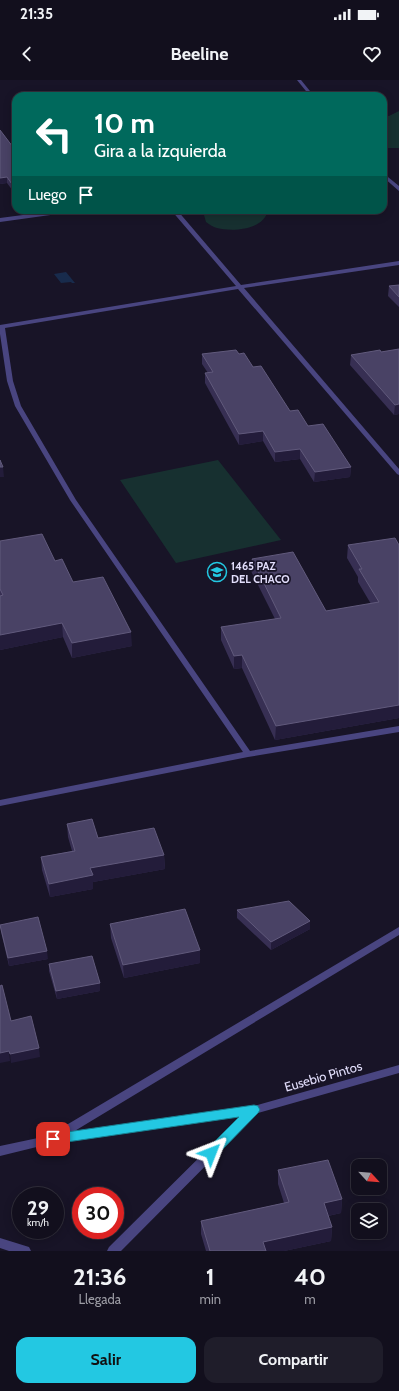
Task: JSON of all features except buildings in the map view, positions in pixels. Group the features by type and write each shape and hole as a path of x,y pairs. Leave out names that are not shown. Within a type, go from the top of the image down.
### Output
{"street":[{"path":"299,80 309,92"},
{"path":"387,178 399,188"},
{"path":"0,220 43,214"},
{"path":"177,214 399,473"},
{"path":"248,754 73,500 18,406 10,381 1,327 239,287 399,263"},
{"path":"0,803 248,754 399,729"},
{"path":"0,1151 53,1139 399,930"},
{"name":"Eusebio Pintos","path":"53,1139 254,1110 399,1069"},
{"path":"113,1251 254,1110"},
{"path":"0,1242 25,1251"}],"green space":[{"path":"399,111 399,148 387,148 387,116"},
{"path":"202,214 266,214 261,222 254,226 231,230 213,226 206,222 204,215"},
{"path":"218,460 281,540 176,563 120,480"}],"water":[{"path":"66,272 75,283 61,283 54,274"}],"place":[{"name":"1465 PAZ DEL CHACO","path":"217,572"}],"route":[{"path":"53,1139 254,1110 211,1153"}]}
